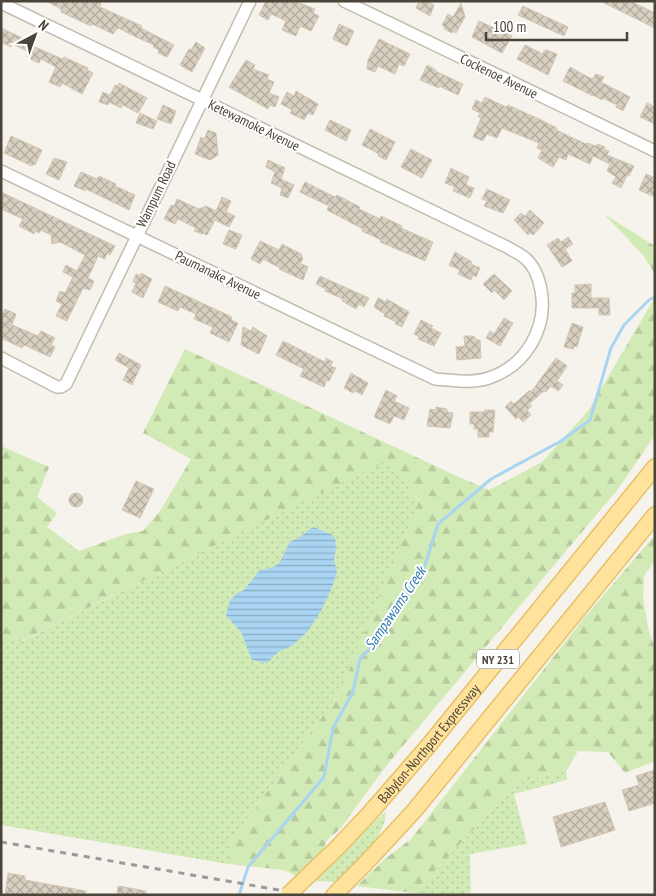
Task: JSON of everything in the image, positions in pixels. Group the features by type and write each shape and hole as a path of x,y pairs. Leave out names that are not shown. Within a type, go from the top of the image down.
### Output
{"main road":[{"name":"Babylon-Northport Expressway","path":"288,895 370,813 424,750 655,466"},
{"name":"NY 231","path":"334,895 378,850 436,784 655,515"}],"street":[{"name":"Wampum Road","path":"1,358 57,387 64,387 250,1"},
{"name":"Cockenoe Avenue","path":"344,1 655,151"},
{"name":"Ketewamoke Avenue","path":"1,3 507,247 527,260 539,278 543,300 536,336 522,358 502,372 487,379 469,382 435,379"},
{"name":"Paumanake Avenue","path":"1,171 435,379"}],"green space":[{"path":"604,214 655,246 655,274 643,255"},
{"path":"655,297 655,435 618,489 386,766 340,829 327,840 321,855 298,877 284,870 228,864 231,841 339,694 419,501 388,460 21,641 1,636 1,446 49,467 37,497 57,513 47,527 79,551 126,534 143,531 160,511 191,459 143,433 185,349 489,490 542,462 588,411"},
{"path":"388,459 419,502 339,694 231,841 228,864 1,825 1,636 22,641"},
{"path":"655,535 655,560 644,576 643,598 649,632 655,648 655,761 625,773 608,752 578,751 566,771 525,780 504,797 414,893 357,886 386,858 411,839 584,618"},
{"path":"566,771 567,780 514,794 527,844 470,854 471,892 465,895 414,893 504,797 525,780"},
{"path":"386,811 385,821 375,840 360,859 337,882 313,881"}],"water":[{"path":"313,527 331,534 335,538 334,560 337,572 333,585 321,611 308,631 293,645 278,652 267,663 252,660 241,632 226,615 230,601 236,594 244,590 260,570 274,567 278,564 291,541 297,539"}],"building":[{"path":"46,1 101,1 100,7 142,26 141,28 174,45 167,57 158,53 159,50 153,47 154,45 118,28 113,34 92,24 91,26 61,12 61,9"},
{"path":"266,1 294,1 315,9 313,13 319,16 311,31 300,26 296,36 282,30 286,21 271,14 268,20 259,15"},
{"path":"419,1 426,1 434,5 430,16 416,8"},
{"path":"600,1 630,1 655,13 655,28"},
{"path":"461,3 465,17 456,33 453,31 452,33 444,29 445,27 442,25 448,14 453,17"},
{"path":"523,6 568,27 564,36 518,15"},
{"path":"479,21 512,36 502,53 472,37"},
{"path":"339,24 354,31 347,46 333,39"},
{"path":"1,28 34,44 33,46 88,68 87,70 93,73 82,94 62,83 60,87 49,82 56,67 41,59 39,63 36,62 27,57 29,52 12,44 11,47 1,42"},
{"path":"379,39 410,54 404,66 399,64 395,74 378,66 375,72 367,69 368,60"},
{"path":"196,42 205,48 192,72 180,65 189,49 191,50"},
{"path":"525,45 543,54 546,50 557,54 548,75 517,59"},
{"path":"246,60 255,65 253,69 269,75 267,79 274,82 269,93 279,97 275,107 270,105 268,109 229,87"},
{"path":"427,65 435,71 463,84 458,95 420,80"},
{"path":"570,67 592,79 596,74 604,77 601,82 630,97 623,111 616,107 617,105 603,98 602,100 563,81"},
{"path":"119,83 147,98 138,113 123,105 121,108 109,102 108,105 99,102 103,92 110,95 115,85 117,86"},
{"path":"296,91 318,104 313,115 308,113 304,120 290,113 292,110 281,104 287,92 294,96"},
{"path":"485,97 539,119 557,128 556,130 586,144 596,146 598,144 605,147 604,149 609,151 607,155 634,166 629,176 627,175 621,188 612,183 616,177 607,171 610,164 593,156 590,164 568,154 566,160 559,157 553,167 538,158 542,150 537,148 539,143 502,128 497,138 487,134 483,141 473,137 481,118 478,117 480,113 472,109 476,100 482,103"},
{"path":"647,103 655,107 655,124 640,117"},
{"path":"163,105 176,111 171,124 157,119"},
{"path":"140,113 157,121 153,129 136,123"},
{"path":"330,120 351,130 346,141 325,130"},
{"path":"370,129 395,142 386,160 362,145"},
{"path":"208,130 216,133 218,155 210,160 195,154 201,137 204,139"},
{"path":"11,136 42,150 35,165 32,166 4,153"},
{"path":"411,149 432,160 422,178 401,167"},
{"path":"54,158 67,162 59,180 46,174"},
{"path":"268,160 285,168 281,179 294,185 288,198 280,195 282,188 271,183 275,172 266,167"},
{"path":"451,168 469,177 466,185 474,188 470,198 453,191 455,187 445,183"},
{"path":"81,172 97,179 99,176 135,195 129,210 86,189 85,191 74,186"},
{"path":"646,174 655,178 655,197 639,190"},
{"path":"305,182 335,197 337,195 360,207 359,209 380,219 381,216 402,226 401,228 433,242 425,261 380,242 381,240 362,231 363,229 327,210 329,206 300,192"},
{"path":"487,189 510,200 503,213 484,206 487,201 482,199"},
{"path":"1,192 115,246 110,255 107,253 105,259 98,256 88,278 94,281 91,288 90,290 83,288 67,321 56,316 62,304 56,301 60,291 65,293 73,277 63,272 66,265 77,271 85,255 60,242 52,244 51,235 41,230 39,233 36,231 34,234 19,226 23,219 1,209"},
{"path":"222,197 231,201 226,212 235,216 229,227 215,220 207,235 194,231 196,228 178,219 175,224 164,219 171,205 174,206 177,199 199,209 206,206 216,211"},
{"path":"530,210 544,223 533,235 530,233 528,235 514,220 521,213 525,216"},
{"path":"229,230 242,235 236,249 223,244"},
{"path":"568,237 573,244 565,249 572,261 562,267 547,245 558,238 561,242"},
{"path":"260,241 279,250 282,244 301,254 303,259 300,263 308,267 303,280 263,259 260,264 251,259"},
{"path":"455,252 480,268 476,277 473,275 471,280 458,274 460,270 449,265"},
{"path":"141,273 152,279 143,298 132,292 136,283 133,282 136,274 140,276"},
{"path":"494,274 512,291 504,300 494,290 492,293 483,284"},
{"path":"320,276 369,298 364,307 359,304 356,309 342,301 343,299 325,291 326,289 316,284"},
{"path":"591,284 591,298 609,298 610,315 599,315 599,308 572,308 572,293 575,293 575,285"},
{"path":"165,286 232,317 231,320 238,323 229,342 210,333 213,327 194,319 196,314 180,307 178,311 158,302"},
{"path":"378,298 386,302 387,299 409,312 402,327 395,324 396,322 384,316 385,314 374,307"},
{"path":"5,309 16,314 12,325 38,336 41,331 55,338 51,345 55,347 50,357 24,345 22,348 1,338 1,316"},
{"path":"504,318 513,323 500,346 486,338 490,331 494,334"},
{"path":"421,320 433,326 431,328 441,333 434,346 418,339 419,337 414,334"},
{"path":"572,323 583,327 577,347 574,346 573,349 564,347"},
{"path":"243,327 251,331 253,327 267,336 259,354 241,345"},
{"path":"464,336 473,336 480,340 481,358 457,360 456,347 465,346"},
{"path":"283,341 325,362 326,358 333,362 330,366 336,368 324,387 300,376 304,369 276,355"},
{"path":"119,353 141,365 132,385 123,380 129,368 115,360"},
{"path":"556,358 567,366 557,381 563,385 558,391 551,386 529,404 532,406 527,410 531,415 523,422 518,417 516,419 505,407 511,401 514,404 530,390 531,392"},
{"path":"351,373 368,383 362,395 344,388"},
{"path":"386,390 397,396 394,401 409,408 404,420 394,416 390,424 374,417"},
{"path":"436,407 447,409 447,412 453,413 450,428 427,426 430,409 435,410"},
{"path":"484,410 495,410 493,432 489,432 489,437 478,437 478,429 474,429 474,424 470,424 470,412 484,412"},
{"path":"136,481 154,489 140,518 122,510"},
{"path":"76,493 81,495 83,500 81,505 76,507 71,505 69,500 71,495"},
{"path":"655,770 655,803 629,811 622,790 639,785 636,776"},
{"path":"605,802 615,830 561,847 553,817"},
{"path":"8,873 25,876 25,880 86,891 86,895 5,895"},
{"path":"118,886 146,891 146,895 117,895"}],"waterway":[{"name":"Sampawams Creek","path":"239,895 248,867 324,777 333,728 353,692 360,659 378,640 425,565 438,524 491,479 561,441 590,420 611,348 624,325 649,300 655,297"}],"railway":[{"path":"1,842 308,895"}]}
